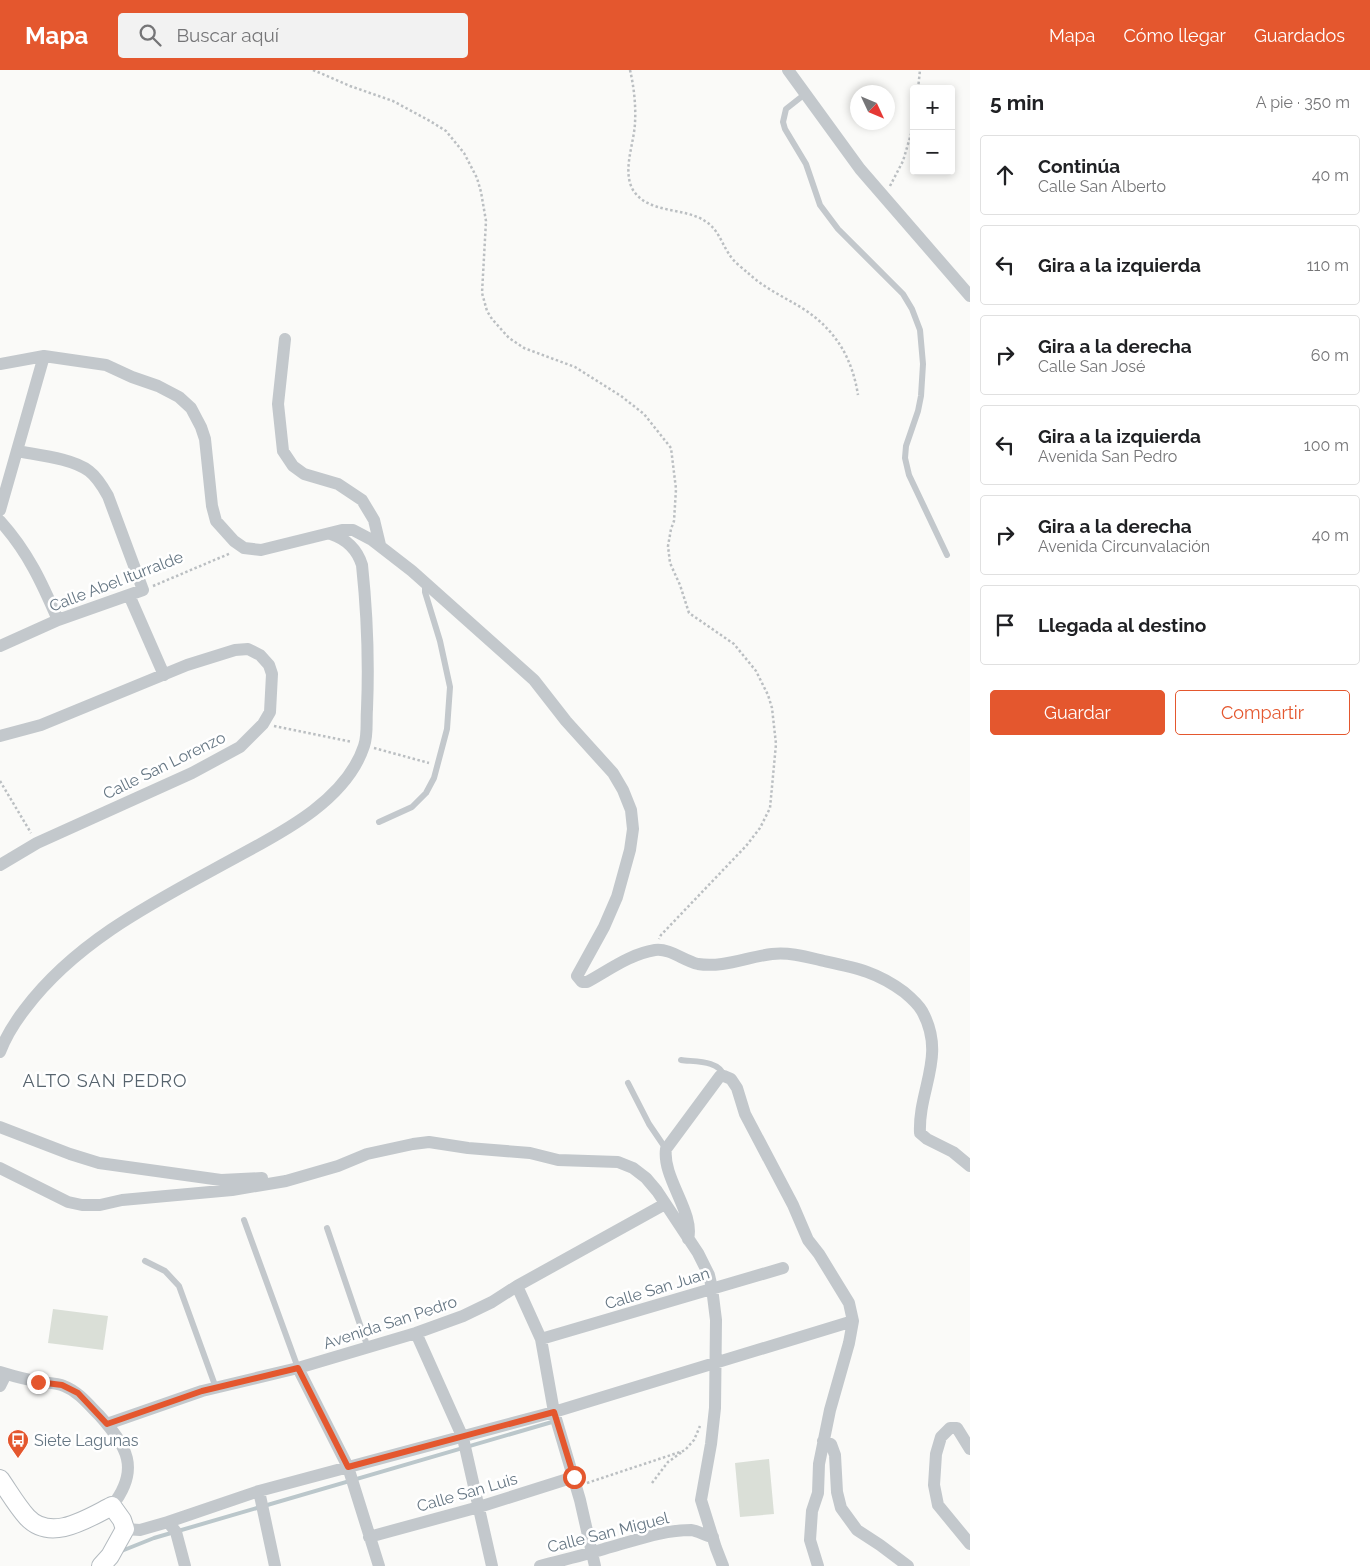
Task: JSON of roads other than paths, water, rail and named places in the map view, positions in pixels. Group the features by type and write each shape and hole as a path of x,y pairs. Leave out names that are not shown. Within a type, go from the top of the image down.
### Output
{"main road":[{"path":"0,1480 28,1518 40,1526 54,1529 66,1527 112,1506 122,1520 125,1529 110,1556 101,1566"}],"street":[{"path":"788,70 860,169 970,296"},
{"path":"285,339 278,404 283,451 292,466 304,474 338,484 362,500 374,520 380,545"},
{"path":"0,510 44,356"},
{"path":"0,364 44,356 106,365 179,397 190,408 201,427 212,506 216,520 234,541 244,548 261,550 342,530 353,530 380,545 425,582 534,680 566,721 613,773 623,790 631,810 630,850 622,882 604,927 577,976 582,982 587,982 643,952 658,949 697,964 728,964 774,954 796,954 861,969 878,975 909,996 922,1010 931,1033 933,1052 919,1116 920,1133 927,1139 953,1152 970,1166"},
{"name":"Calle Abel Iturralde","path":"0,646 58,620 143,590 102,484 88,470 74,464 17,451"},
{"path":"0,521 28,555 58,620"},
{"path":"0,1052 13,1024 36,993 63,966 111,929 148,905 288,829 338,788 357,762 365,745 368,688 362,565 359,555 352,546 331,534"},
{"path":"130,595 164,675"},
{"name":"Calle San Lorenzo","path":"0,736 40,725 187,665 235,650 248,649 260,655 269,665 272,674 270,712 263,724 240,747 192,773 37,843 0,865"},
{"path":"688,1239 689,1226 666,1163 666,1149 720,1076 724,1076 731,1079 737,1088 745,1114 793,1205 808,1240 819,1254 849,1303 853,1321 849,1343 830,1410 819,1464 818,1493 812,1511 810,1540 818,1566"},
{"path":"0,1127 99,1163 220,1180 280,1178 286,1181"},
{"path":"0,1168 68,1202 82,1205 100,1205 122,1200 232,1190 286,1181 338,1166 367,1154 429,1142 468,1148 530,1153 558,1160 618,1162 633,1168 646,1178 657,1191 698,1253 709,1275 712,1288 716,1320 715,1408 702,1500 723,1566"},
{"name":"Avenida San Pedro","path":"107,1424 202,1391 298,1368 368,1348 463,1316 492,1302 517,1286 665,1204"},
{"name":"Calle San Juan","path":"541,1339 783,1268"},
{"path":"517,1286 541,1339 554,1412 575,1482 595,1566"},
{"path":"125,1529 140,1530 259,1491 463,1438 554,1412 853,1321"},
{"path":"416,1333 463,1438 492,1566"},
{"path":"298,1368 348,1467 379,1566"},
{"path":"0,1386 3,1373 62,1385 78,1393 107,1424 122,1444 128,1460 126,1482 122,1494 112,1506"},
{"path":"970,1449 957,1428 950,1428 941,1437 936,1454 934,1485 938,1505 970,1544"},
{"path":"824,1441 831,1444 835,1455 841,1508 856,1530 908,1566"},
{"name":"Calle San Luis","path":"369,1536 575,1482"},
{"path":"259,1491 275,1566"},
{"path":"168,1522 176,1532 185,1566"},
{"name":"Calle San Miguel","path":"540,1566 658,1534 689,1530 713,1537"}],"lane":[{"path":"805,94 786,109 783,122 785,129 806,164 820,204 838,229 903,294 912,309 920,330 923,364 921,396 916,418 906,446 905,458 909,475 947,555"},
{"path":"379,822 412,807 426,793 434,778 447,729 450,687 440,641 425,592 425,582"},
{"path":"680,1060 716,1065 722,1070 724,1076"},
{"path":"628,1084 649,1124 666,1149"},
{"path":"244,1220 298,1368"},
{"path":"327,1228 368,1348"},
{"path":"146,1261 165,1271 179,1286 216,1388"}],"waterway":[{"path":"119,1552 154,1538 552,1422"}],"place":[{"name":"Siete Lagunas","path":"18,1459"}],"district":[{"name":"ALTO SAN PEDRO","path":"105,1081"}]}
